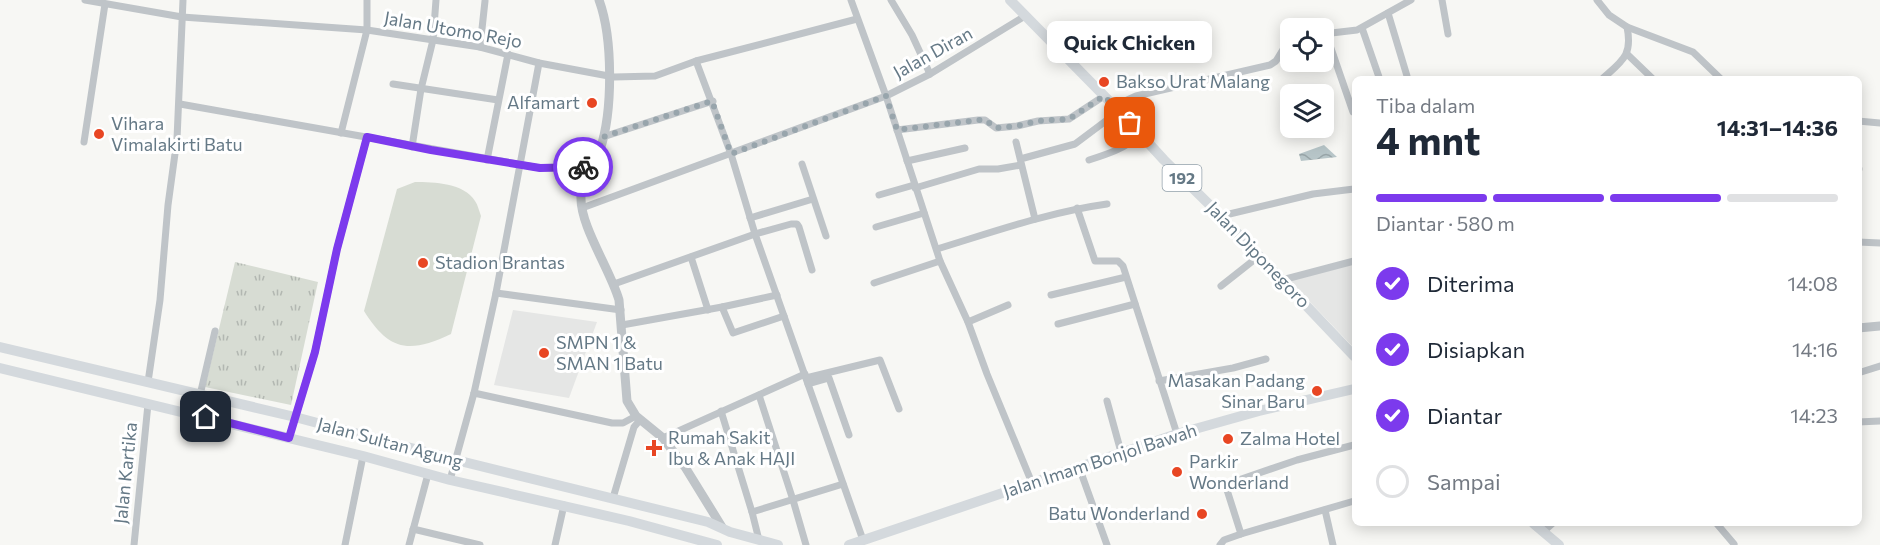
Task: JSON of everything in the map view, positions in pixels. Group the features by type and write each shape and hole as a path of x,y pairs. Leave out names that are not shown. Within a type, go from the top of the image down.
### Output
{"main road":[{"name":"Jalan Diponegoro","path":"1010,0 1352,354"},
{"name":"Jalan Sultan Agung","path":"0,347 295,417 456,460 634,503 708,522 730,532 778,545"},
{"path":"54,380 60,361"},
{"name":"Jalan Sultan Agung","path":"0,368 363,456 450,480 629,521 717,545"},
{"name":"Jalan Imam Bonjol Bawah","path":"849,545 1177,434 1259,411 1352,389"},
{"path":"629,521 626,511 634,503"},
{"path":"1536,526 1558,545"}],"street":[{"name":"Jalan Utomo Rejo","path":"85,0 182,17 367,30 480,47 539,63 609,77 650,77 696,61 857,19"},
{"path":"148,382 160,300 168,205 177,139 183,0"},
{"path":"341,133 367,30 368,0"},
{"path":"412,147 421,89 433,40 436,0"},
{"path":"598,0 609,35 609,77 603,137 594,166 584,181 581,196 582,208 614,284 621,310 624,392 638,418 663,438 685,467 722,527"},
{"path":"851,0 886,96 940,261 968,322 1032,483"},
{"path":"891,0 912,35 930,74"},
{"path":"1334,34 1347,33 1362,28 1411,0"},
{"path":"1442,0 1448,34"},
{"path":"1597,0 1609,15 1627,27 1693,52 1718,76"},
{"path":"480,47 484,1"},
{"path":"84,142 105,4"},
{"path":"1388,13 1407,76"},
{"name":"Jalan Diran","path":"582,208 886,96 930,74 1025,16"},
{"path":"1605,76 1627,54 1630,44 1627,27"},
{"path":"1362,28 1379,76"},
{"path":"487,160 508,54"},
{"path":"879,195 982,169 998,169 1075,144 1116,109 1136,96 1270,65 1280,54"},
{"path":"1627,54 1650,76"},
{"path":"696,61 731,154 755,234 863,540"},
{"path":"1334,61 1352,109"},
{"path":"450,480 474,393 496,293 539,63"},
{"path":"393,84 498,100"},
{"path":"897,130 978,120 985,120 996,128 1038,121 1069,119 1104,96"},
{"path":"603,137 712,101"},
{"path":"180,104 519,165 540,168 594,166"},
{"path":"1862,121 1880,123"},
{"path":"1089,160 1110,154 1132,143 1140,135"},
{"path":"289,438 315,352 337,249 367,137"},
{"path":"1016,142 1023,161 1035,219"},
{"path":"907,161 965,148"},
{"path":"802,164 826,236"},
{"path":"1221,216 1313,194 1352,189"},
{"path":"750,218 813,199"},
{"path":"937,249 1035,219 1077,208 1107,204"},
{"path":"1077,208 1095,261 1120,262 1177,434"},
{"path":"876,227 924,213"},
{"path":"614,284 755,234 791,224 797,224 812,270"},
{"path":"1862,242 1880,243"},
{"path":"1221,286 1259,256"},
{"path":"691,257 708,310"},
{"path":"874,283 940,261"},
{"path":"1282,280 1352,262"},
{"path":"1051,295 1126,278"},
{"path":"496,293 621,310"},
{"path":"622,325 722,308 777,295"},
{"path":"1058,324 1135,304"},
{"path":"968,322 1008,305"},
{"path":"722,308 733,333 784,316"},
{"path":"1862,328 1880,326"},
{"path":"200,395 215,331"},
{"path":"1159,381 1241,366 1266,359"},
{"path":"663,438 759,395 806,378 880,360 899,409"},
{"path":"1862,372 1880,366"},
{"path":"806,378 830,378 849,435"},
{"path":"474,393 612,423 623,423 638,418"},
{"path":"759,395 806,545"},
{"path":"1107,400 1121,452"},
{"name":"Jalan Kartika","path":"134,545 148,404"},
{"path":"722,411 759,540"},
{"path":"613,498 638,418"},
{"path":"1862,422 1880,421"},
{"path":"1241,534 1227,484 1297,460 1352,446"},
{"path":"345,545 363,456"},
{"path":"1079,466 1107,545"},
{"path":"409,545 428,474"},
{"path":"752,512 843,484"},
{"path":"1220,545 1224,540 1241,534 1352,502"},
{"path":"555,545 564,505"},
{"path":"1325,510 1333,545"},
{"path":"1543,532 1550,526"},
{"path":"1719,526 1734,544"},
{"path":"413,529 480,545"}],"shaded area":[{"path":"1352,265 1352,346 1290,281"},
{"name":"SMPN 1 & SMAN 1 Batu","path":"513,310 597,322 569,398 494,385"}],"green space":[{"name":"Stadion Brantas","path":"415,182 431,182 464,190 475,201 481,216 451,334 412,346 391,341 373,324 364,311 397,189"},
{"path":"235,262 318,282 291,405 205,387"}],"water":[{"path":"1324,145 1337,157 1301,161 1299,154"}],"way so far":[{"path":"583,167 594,166 603,137 712,101 731,154 886,96 897,130 982,119 996,128 1038,121 1069,119 1104,96 1130,123"}],"place":[{"name":"Bakso Urat Malang","path":"1104,82"},
{"name":"Alfamart","path":"592,103"},
{"name":"Quick Chicken","path":"1130,123"},
{"name":"Vihara Vimalakirti Batu","path":"99,134"},
{"name":"Stadion Brantas","path":"423,263"},
{"name":"SMPN 1 & SMAN 1 Batu","path":"544,353"},
{"name":"Masakan Padang Sinar Baru","path":"1317,391"},
{"name":"Zalma Hotel","path":"1228,439"},
{"name":"Rumah Sakit Ibu & Anak HAJI","path":"654,448"},
{"name":"Parkir Wonderland","path":"1177,472"},
{"name":"Batu Wonderland","path":"1202,514"}],"route":[{"path":"206,417 289,438 315,352 337,249 367,137 540,168 583,167"}]}
